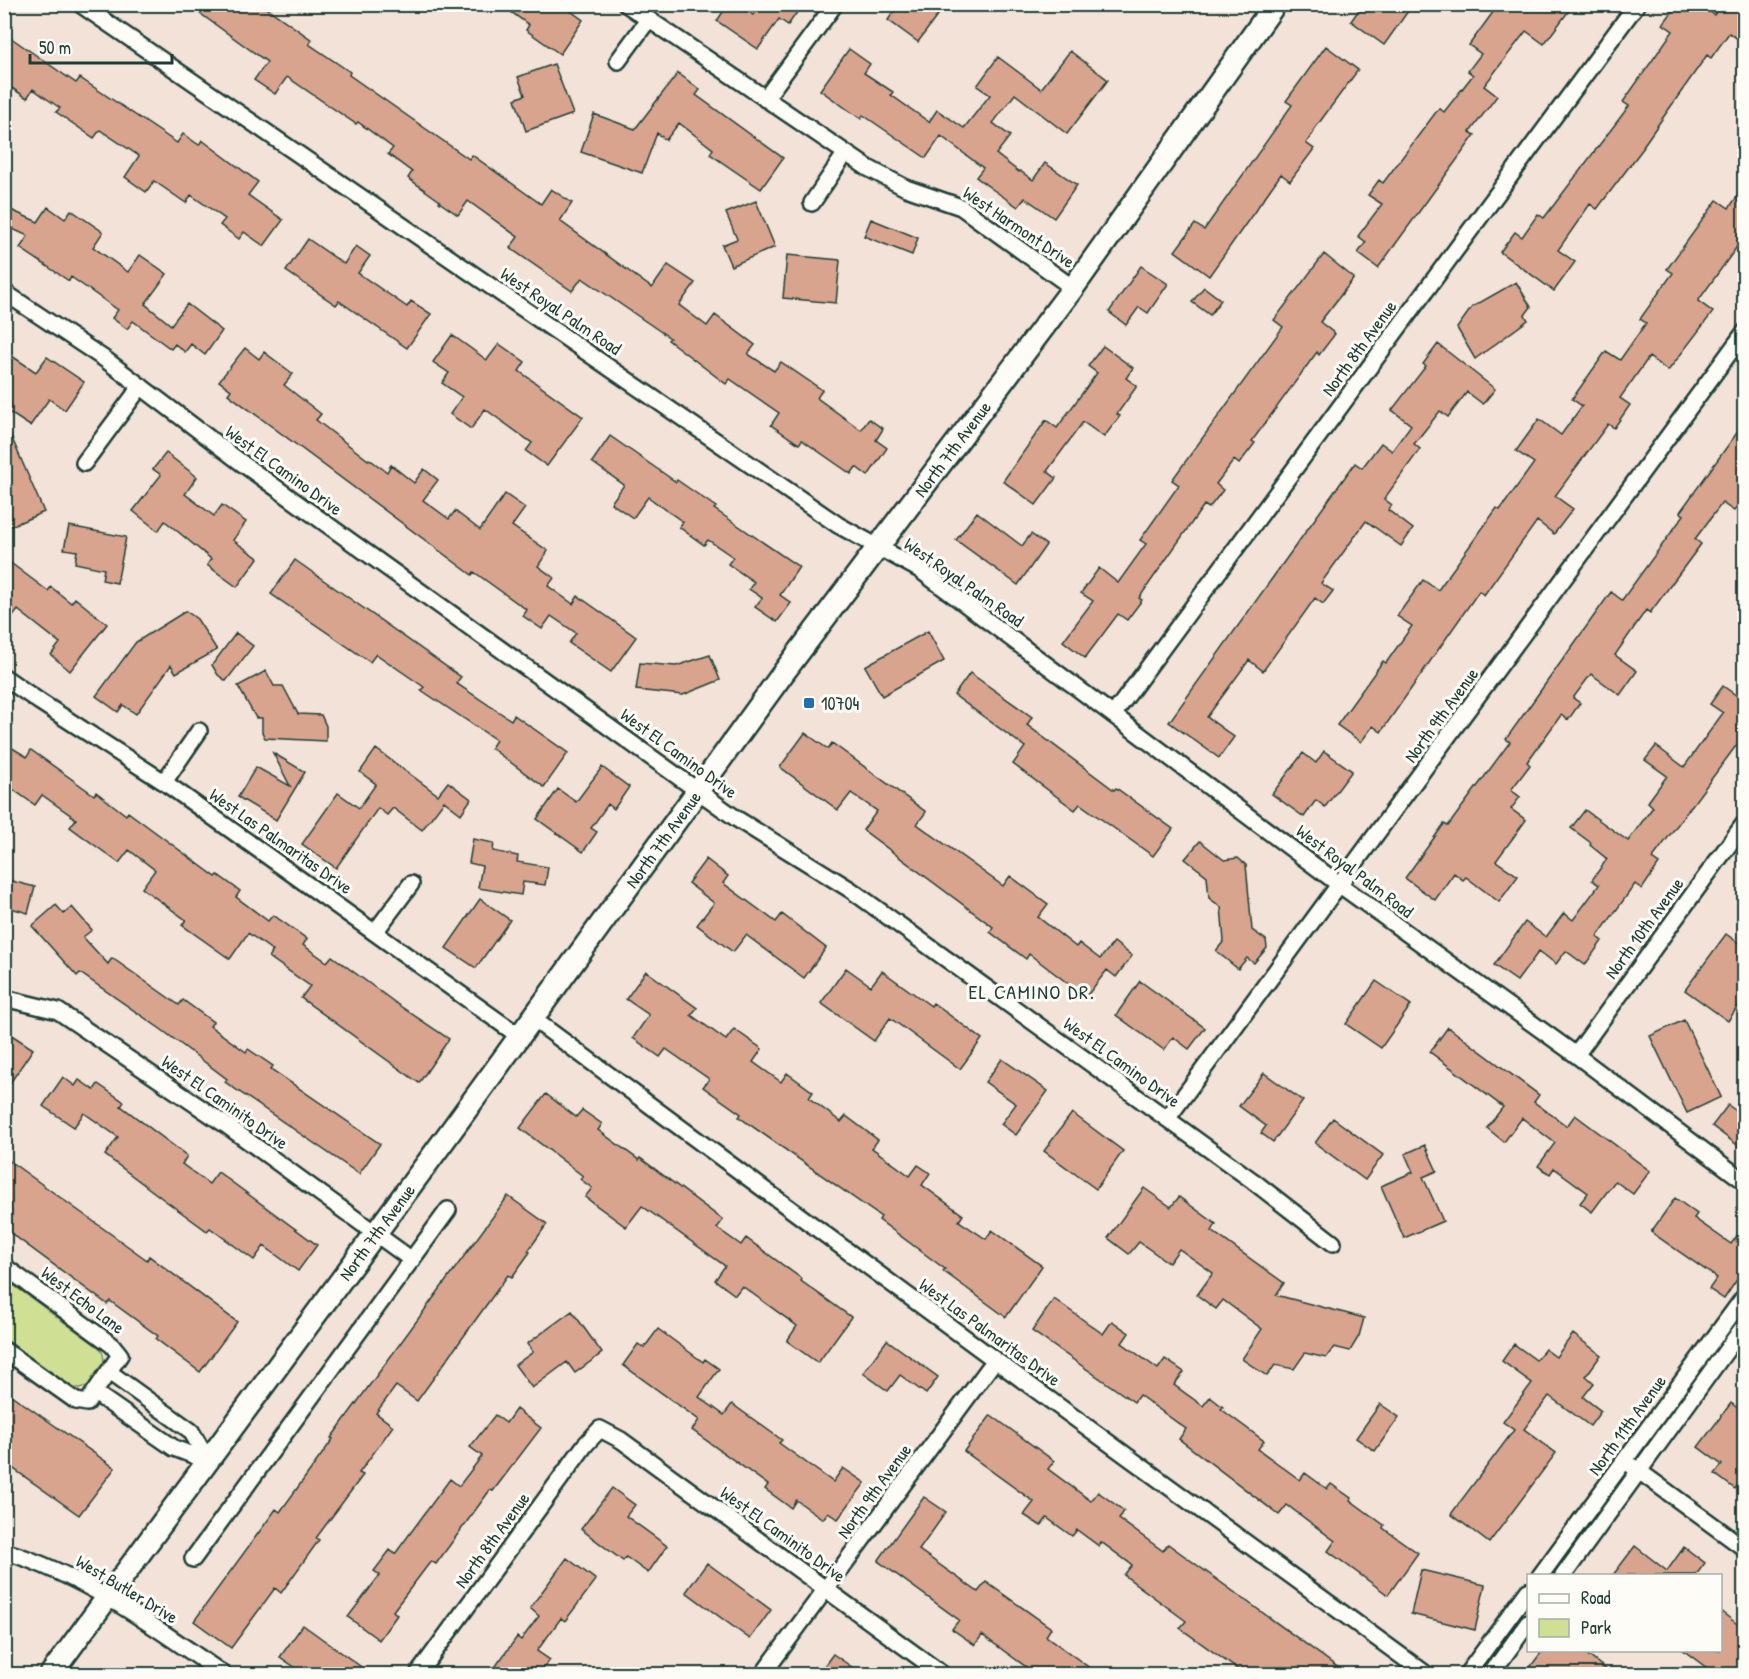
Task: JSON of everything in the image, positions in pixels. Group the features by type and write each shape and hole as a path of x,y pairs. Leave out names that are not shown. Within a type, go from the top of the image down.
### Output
{"main road":[{"name":"North 7th Avenue","path":"51,1674 784,672 1073,288 1275,4"}],"street":[{"name":"West Royal Palm Road","path":"80,4 838,525 920,570 1340,885 1744,1181"},
{"name":"West Harmont Drive","path":"626,4 868,168 906,188 961,207 1073,288"},
{"path":"765,99 836,4"},
{"name":"North 8th Avenue","path":"1113,715 1636,4"},
{"path":"618,61 648,20"},
{"path":"812,203 846,154"},
{"name":"West El Camino Drive","path":"4,292 141,386 243,464 737,819 851,890 1333,1242"},
{"name":"North 9th Avenue","path":"1167,1119 1744,333"},
{"path":"84,463 141,386"},
{"name":"West Las Palmaritas Drive","path":"4,677 164,782 519,1036"},
{"path":"164,782 199,731"},
{"name":"North 10th Avenue","path":"1575,1055 1744,824"},
{"path":"375,932 411,884"},
{"name":"West El Caminito Drive","path":"4,998 58,1011 226,1125 412,1260"},
{"name":"West Las Palmaritas Drive","path":"532,1018 995,1360 1426,1674"},
{"path":"194,1558 448,1210"},
{"name":"West Echo Lane","path":"4,1266 112,1345 120,1355 95,1393"},
{"name":"North 11th Avenue","path":"1541,1574 1744,1297"},
{"name":"North 11th Avenue","path":"1564,1574 1744,1326"},
{"path":"4,1350 76,1401 87,1403 95,1393 174,1448 208,1461"},
{"name":"North 9th Avenue","path":"763,1674 995,1360"},
{"path":"109,1372 190,1431 208,1461"},
{"name":"North 8th Avenue","path":"418,1674 585,1445 600,1429"},
{"name":"West El Caminito Drive","path":"600,1429 621,1440 942,1674"},
{"path":"1625,1461 1744,1548"},
{"name":"West Butler Drive","path":"4,1551 77,1579 147,1621 223,1674"},
{"path":"1467,1674 1527,1592"},
{"path":"1491,1674 1527,1624"}],"green space":[{"path":"5,1279 101,1349 104,1364 102,1371 93,1382 80,1388 72,1388 5,1339"}],"building":[{"path":"187,4 261,4 312,40 309,44 350,72 349,75 469,159 472,155 541,204 551,189 572,203 560,221 652,288 668,265 695,283 679,305 707,326 715,315 755,345 748,354 774,371 781,362 822,390 817,398 861,430 869,419 883,429 876,440 887,448 868,476 856,467 851,474 802,440 799,444 771,425 779,413 730,379 726,384 668,340 670,338 582,278 572,291 510,248 518,237 468,201 458,215 439,202 408,178 412,172 388,154 393,148 358,122 356,124 287,77 275,94 254,80 267,62"},
{"path":"500,4 561,4 583,20 560,54 526,30 529,25"},
{"path":"728,4 738,4 753,15 760,6 758,4 803,4 788,25 779,19 758,49 717,21"},
{"path":"899,4 946,4 918,42 888,20"},
{"path":"1363,4 1413,4 1384,45 1351,21"},
{"path":"1499,4 1574,4 1544,44 1526,31 1484,86 1497,96 1470,132 1475,135 1378,268 1358,253 1366,242 1358,236 1382,204 1368,195 1379,180 1383,183 1439,108 1444,112 1473,75 1468,71 1481,54 1469,45"},
{"path":"1678,4 1700,4 1714,15 1721,4 1744,4 1744,43 1729,33 1711,58 1707,55 1644,147 1597,209 1590,204 1558,250 1575,262 1554,291 1500,252 1515,232 1522,237 1538,214 1544,218 1629,106 1623,102 1673,31 1663,24"},
{"path":"4,33 76,83 80,78 177,143 183,134 199,145 202,140 258,182 248,195 283,220 264,246 244,232 239,239 220,225 225,219 191,195 186,203 154,181 146,192 125,177 139,156 100,130 94,138 56,112 60,108 33,89 27,98 4,83"},
{"path":"1326,46 1358,70 1306,143 1314,149 1290,181 1281,174 1209,276 1175,251 1195,224 1204,230 1292,105 1286,101"},
{"path":"849,49 870,64 864,73 893,92 891,95 929,122 937,110 964,128 990,95 977,86 998,57 1041,89 1070,51 1108,80 1067,134 1015,94 993,123 1010,136 996,154 1019,172 1033,180 1045,163 1077,185 1054,218 1025,198 1018,207 992,189 976,177 983,168 941,136 926,158 863,115 861,119 820,90"},
{"path":"554,64 573,114 526,131 515,99 525,95 518,77"},
{"path":"678,73 700,90 696,95 783,158 761,189 710,154 713,149 679,123 666,140 657,133 642,173 581,152 594,114 635,129"},
{"path":"1744,187 1744,237 1698,301 1713,312 1668,371 1649,357 1620,398 1630,405 1614,428 1608,424 1555,496 1573,509 1554,534 1537,521 1484,595 1479,591 1381,732 1373,726 1361,742 1337,725 1383,661 1386,663 1412,626 1397,616 1423,580 1438,590 1497,508 1500,510 1534,463 1516,451 1539,419 1561,435 1582,406 1572,399 1606,351 1620,360 1646,323 1640,319 1673,273 1667,269 1717,200 1729,208"},
{"path":"756,201 775,247 731,266 722,245 737,239 726,213"},
{"path":"4,207 38,222 48,207 65,219 71,210 103,232 93,247 128,272 140,255 167,274 145,304 171,325 187,304 222,331 205,355 191,344 185,352 175,344 171,349 133,321 127,329 112,318 118,310 71,277 69,281 20,248 28,236 4,225"},
{"path":"871,219 918,238 912,255 864,236"},
{"path":"308,239 344,264 356,246 370,256 358,273 407,307 411,301 431,314 407,348 339,301 336,305 286,271"},
{"path":"1324,254 1354,278 1320,322 1335,334 1319,355 1317,352 1252,441 1255,443 1239,464 1234,460 1216,484 1223,490 1209,508 1204,505 1139,598 1142,600 1127,620 1118,614 1085,658 1063,641 1093,601 1081,593 1099,568 1118,583 1146,544 1140,540 1179,485 1172,480 1283,327 1274,320"},
{"path":"787,255 840,260 836,303 783,298"},
{"path":"1141,266 1168,284 1148,313 1139,307 1126,325 1109,312"},
{"path":"1516,282 1531,307 1525,315 1528,320 1475,359 1457,328 1472,307"},
{"path":"1204,287 1221,300 1210,315 1192,302"},
{"path":"452,335 487,360 499,344 525,362 519,371 583,417 547,466 526,451 532,443 485,409 471,429 450,414 462,397 442,383 449,373 433,362"},
{"path":"1438,344 1495,389 1483,404 1467,392 1448,417 1440,411 1414,444 1420,449 1384,499 1392,505 1388,510 1413,529 1401,546 1366,521 1321,583 1333,591 1323,604 1315,598 1263,671 1249,660 1207,717 1234,737 1219,758 1169,722 1355,463 1362,468 1381,443 1392,451 1411,425 1392,410 1426,366 1423,364"},
{"path":"1103,346 1133,368 1126,378 1137,386 1117,414 1120,416 1104,437 1083,422 1047,471 1056,478 1036,505 1003,481 1046,420 1057,428 1097,373 1088,366"},
{"path":"245,348 259,359 264,352 293,374 284,385 321,414 316,420 368,460 387,472 391,465 414,483 424,469 438,480 423,500 449,519 455,511 480,530 505,494 525,508 512,526 548,551 538,566 554,578 548,586 573,604 578,596 636,637 611,672 569,643 576,633 551,616 542,629 523,616 527,610 474,572 472,575 228,394 231,390 219,381"},
{"path":"4,351 36,372 47,357 84,382 65,410 49,399 30,426 4,409"},
{"path":"4,420 44,512 9,527 4,515"},
{"path":"1744,423 1744,496 1734,511 1722,503 1695,539 1701,544 1650,613 1646,610 1615,655 1637,671 1620,695 1591,674 1573,698 1580,703 1568,720 1561,715 1527,762 1530,765 1511,790 1520,797 1511,809 1526,820 1496,861 1518,876 1499,902 1466,877 1463,880 1454,873 1435,900 1405,878 1444,824 1448,826 1510,742 1506,739 1611,592 1622,600 1684,515 1680,512"},
{"path":"610,436 716,507 714,509 799,567 780,595 791,603 777,622 755,607 762,598 749,589 754,582 728,564 733,557 708,540 704,545 679,527 683,522 648,497 633,518 611,503 624,485 592,462"},
{"path":"166,453 197,477 185,494 214,516 222,505 246,522 233,540 258,558 237,587 207,565 211,559 165,521 158,531 133,511 161,475 153,469"},
{"path":"977,512 1022,546 1031,534 1046,545 1018,585 956,540"},
{"path":"69,526 126,537 117,583 102,580 104,569 75,563 77,551 64,549"},
{"path":"4,558 48,591 51,587 71,603 75,598 107,624 70,671 51,655 60,643 18,610 4,628"},
{"path":"295,560 461,677 456,683 511,720 514,715 568,753 544,787 491,748 496,740 421,690 424,687 376,654 370,662 271,594"},
{"path":"186,611 197,619 217,650 176,673 171,665 136,714 123,705 118,712 96,696 136,642"},
{"path":"928,631 944,661 882,696 865,666"},
{"path":"236,633 253,646 226,681 218,675 212,665"},
{"path":"710,655 720,680 683,695 636,690 640,663 676,666"},
{"path":"266,671 274,686 283,686 298,714 321,715 326,726 326,741 265,738 262,732 262,718 256,718 238,686"},
{"path":"970,673 1032,717 1027,725 1114,790 1116,788 1173,829 1153,856 1080,804 1075,810 1013,764 1025,747 954,695"},
{"path":"1723,686 1744,701 1744,735 1652,859 1659,864 1642,889 1635,884 1597,937 1602,941 1585,965 1566,951 1556,964 1539,951 1517,981 1494,965 1525,922 1546,937 1564,913 1573,920 1599,885 1592,880 1607,859 1571,828 1585,810 1628,841 1653,807 1648,802 1667,776 1645,760 1656,746 1684,767 1723,713 1710,704"},
{"path":"805,733 828,749 832,743 926,812 917,824 1003,886 1010,876 1048,904 1038,917 1076,947 1079,943 1100,959 1114,942 1132,956 1116,977 1107,970 1086,997 1029,954 1026,959 990,932 993,927 863,830 877,811 851,793 838,810 780,767"},
{"path":"4,743 27,757 31,750 94,795 96,792 126,815 128,812 216,877 218,875 240,891 236,897 268,921 273,915 307,939 303,945 327,962 332,956 449,1039 419,1083 301,998 310,986 269,957 273,951 248,933 230,959 182,925 186,920 142,888 155,870 129,850 119,863 70,827 76,819 42,795 35,805 4,783"},
{"path":"376,749 438,795 448,782 471,799 461,814 444,801 422,830 393,808 387,815 378,808 336,868 302,844 338,793 359,808 376,784 360,772"},
{"path":"1324,751 1352,771 1325,807 1316,800 1304,817 1272,794 1303,753 1316,763"},
{"path":"273,753 305,772 276,820 238,797 256,767 290,786"},
{"path":"602,767 629,787 614,809 608,804 591,828 597,832 583,852 537,819 558,789 576,802"},
{"path":"473,839 494,843 493,851 518,856 517,862 548,867 545,885 523,882 521,895 478,888 482,866 469,863"},
{"path":"1200,841 1224,860 1238,858 1246,865 1252,930 1266,940 1267,948 1254,963 1247,958 1238,969 1216,951 1224,941 1221,907 1209,898 1207,876 1185,859"},
{"path":"706,859 728,876 723,883 776,922 782,914 826,948 804,978 746,935 733,952 697,925 714,903 688,883"},
{"path":"4,879 35,887 28,913 4,906"},
{"path":"480,899 510,920 476,968 446,948"},
{"path":"56,905 64,914 72,907 92,930 83,937 108,964 112,958 179,1005 183,1000 213,1022 210,1026 246,1052 248,1049 273,1066 271,1069 380,1144 359,1174 225,1082 227,1079 162,1030 80,973 77,976 32,926"},
{"path":"1726,934 1744,947 1744,997 1728,1021 1685,990"},
{"path":"846,968 871,986 882,971 931,1006 933,1003 982,1039 960,1069 890,1018 874,1041 821,1003"},
{"path":"646,971 697,1008 691,1015 726,1040 734,1029 762,1049 753,1062 781,1082 787,1073 813,1092 809,1098 841,1122 846,1116 878,1140 872,1148 910,1176 918,1165 930,1173 922,1185 963,1215 959,1221 986,1239 992,1230 1042,1266 1006,1317 879,1220 881,1217 739,1117 741,1114 703,1087 709,1079 666,1049 660,1057 633,1038 649,1015 626,999"},
{"path":"1140,981 1205,1028 1189,1049 1173,1037 1164,1050 1116,1015"},
{"path":"1376,981 1411,1005 1381,1048 1346,1024"},
{"path":"1684,1020 1721,1097 1687,1113 1650,1036"},
{"path":"1448,1027 1539,1095 1534,1102 1567,1126 1575,1115 1650,1171 1633,1194 1615,1181 1592,1212 1580,1203 1588,1193 1554,1168 1550,1174 1538,1166 1555,1143 1522,1118 1504,1142 1487,1128 1503,1107 1430,1052"},
{"path":"4,1030 33,1049 4,1092"},
{"path":"1002,1059 1048,1091 1016,1135 1001,1124 1016,1104 985,1082"},
{"path":"1264,1073 1303,1101 1273,1142 1261,1133 1266,1126 1239,1106"},
{"path":"63,1077 75,1086 79,1080 94,1090 98,1084 124,1102 121,1106 187,1156 182,1164 209,1184 218,1172 317,1245 298,1271 264,1246 254,1260 210,1228 207,1231 163,1199 105,1155 118,1137 84,1113 74,1127 43,1106"},
{"path":"546,1094 576,1117 582,1110 602,1124 598,1130 639,1160 640,1158 723,1220 717,1228 741,1245 746,1238 851,1317 818,1363 787,1341 797,1326 742,1286 735,1295 715,1280 725,1266 642,1206 626,1227 585,1197 592,1188 580,1179 583,1176 520,1128"},
{"path":"1728,1105 1744,1117 1744,1150 1712,1126"},
{"path":"1072,1113 1123,1151 1096,1189 1044,1151"},
{"path":"1333,1118 1383,1155 1365,1180 1315,1143"},
{"path":"1425,1145 1437,1171 1423,1177 1443,1221 1404,1238 1381,1186 1413,1172 1405,1154"},
{"path":"4,1157 147,1260 149,1256 237,1322 200,1372 156,1339 158,1336 110,1301 107,1304 4,1228"},
{"path":"1144,1188 1171,1207 1179,1197 1216,1224 1212,1231 1284,1283 1276,1295 1364,1318 1359,1336 1350,1351 1334,1347 1326,1358 1305,1353 1294,1369 1275,1365 1267,1376 1242,1359 1262,1329 1223,1300 1216,1309 1197,1295 1213,1273 1179,1249 1169,1263 1139,1242 1129,1254 1108,1238"},
{"path":"508,1196 547,1224 528,1251 530,1252 512,1277 508,1275 417,1401 396,1386 376,1413 393,1426 359,1473 363,1475 316,1538 319,1540 281,1593 275,1588 231,1648 194,1621 276,1509 280,1512 333,1439 331,1438"},
{"path":"1675,1198 1697,1214 1694,1218 1731,1244 1744,1226 1744,1269 1724,1299 1709,1289 1717,1278 1651,1232"},
{"path":"1054,1299 1103,1334 1112,1321 1129,1333 1122,1343 1158,1369 1165,1359 1184,1372 1174,1385 1203,1406 1210,1397 1223,1407 1221,1409 1264,1441 1258,1449 1300,1480 1305,1473 1327,1489 1331,1484 1384,1525 1383,1528 1418,1553 1388,1595 1328,1551 1335,1541 1287,1505 1279,1515 1179,1439 1186,1429 1139,1395 1134,1402 1032,1331"},
{"path":"572,1311 602,1353 575,1373 567,1362 532,1388 515,1365 533,1352 527,1344"},
{"path":"658,1329 703,1362 705,1359 719,1369 699,1397 724,1415 732,1404 782,1440 779,1443 833,1482 843,1468 865,1483 838,1519 828,1512 823,1519 796,1500 791,1508 765,1489 768,1485 692,1430 699,1420 623,1365 638,1344 644,1348"},
{"path":"1573,1334 1601,1355 1586,1376 1594,1383 1583,1397 1601,1411 1590,1426 1549,1396 1524,1429 1556,1453 1489,1543 1451,1514 1514,1430 1503,1422 1532,1383 1502,1361 1514,1344 1536,1360 1545,1349 1556,1357"},
{"path":"887,1340 938,1377 926,1394 900,1375 888,1391 863,1373"},
{"path":"4,1390 115,1468 79,1515 4,1462"},
{"path":"1731,1403 1744,1413 1744,1476 1735,1489 1715,1474 1722,1465 1698,1447"},
{"path":"1380,1404 1399,1417 1375,1451 1356,1438"},
{"path":"516,1409 541,1428 493,1491 490,1490 436,1564 431,1561 393,1611 397,1615 379,1640 348,1617 380,1575 374,1571 390,1550 395,1554 450,1479 459,1486 482,1456 470,1447 495,1415 506,1423"},
{"path":"991,1415 1054,1461 1048,1469 1091,1501 1098,1492 1124,1511 1119,1519 1163,1551 1168,1544 1347,1674 1244,1674 1180,1628 1186,1621 1124,1575 1132,1565 1101,1542 1099,1546 1077,1530 1072,1536 1047,1518 1041,1526 1024,1515 1034,1502 964,1451"},
{"path":"612,1488 635,1505 626,1516 667,1546 648,1573 626,1557 623,1561 581,1529"},
{"path":"924,1497 946,1512 919,1550 978,1592 986,1582 1051,1628 1046,1636 1098,1674 1036,1674 982,1635 975,1645 952,1629 959,1620 878,1561"},
{"path":"1635,1546 1667,1571 1684,1547 1705,1563 1697,1574 1614,1574"},
{"path":"567,1558 596,1580 565,1621 561,1618 537,1651 550,1660 539,1674 490,1674 517,1637 521,1640 539,1616 530,1608"},
{"path":"707,1563 771,1610 750,1639 686,1592"},
{"path":"1421,1570 1485,1585 1475,1630 1411,1614"},
{"path":"1722,1612 1744,1629 1744,1662 1735,1674 1715,1674 1686,1652 1722,1652"},
{"path":"303,1625 371,1674 305,1674 280,1657"},
{"path":"1542,1652 1584,1652 1612,1674 1525,1674"},
{"path":"833,1654 862,1674 818,1674"}],"place":[{"name":"10704","path":"809,703"}],"district":[{"name":"EL CAMINO DR.","path":"1032,991"}]}
